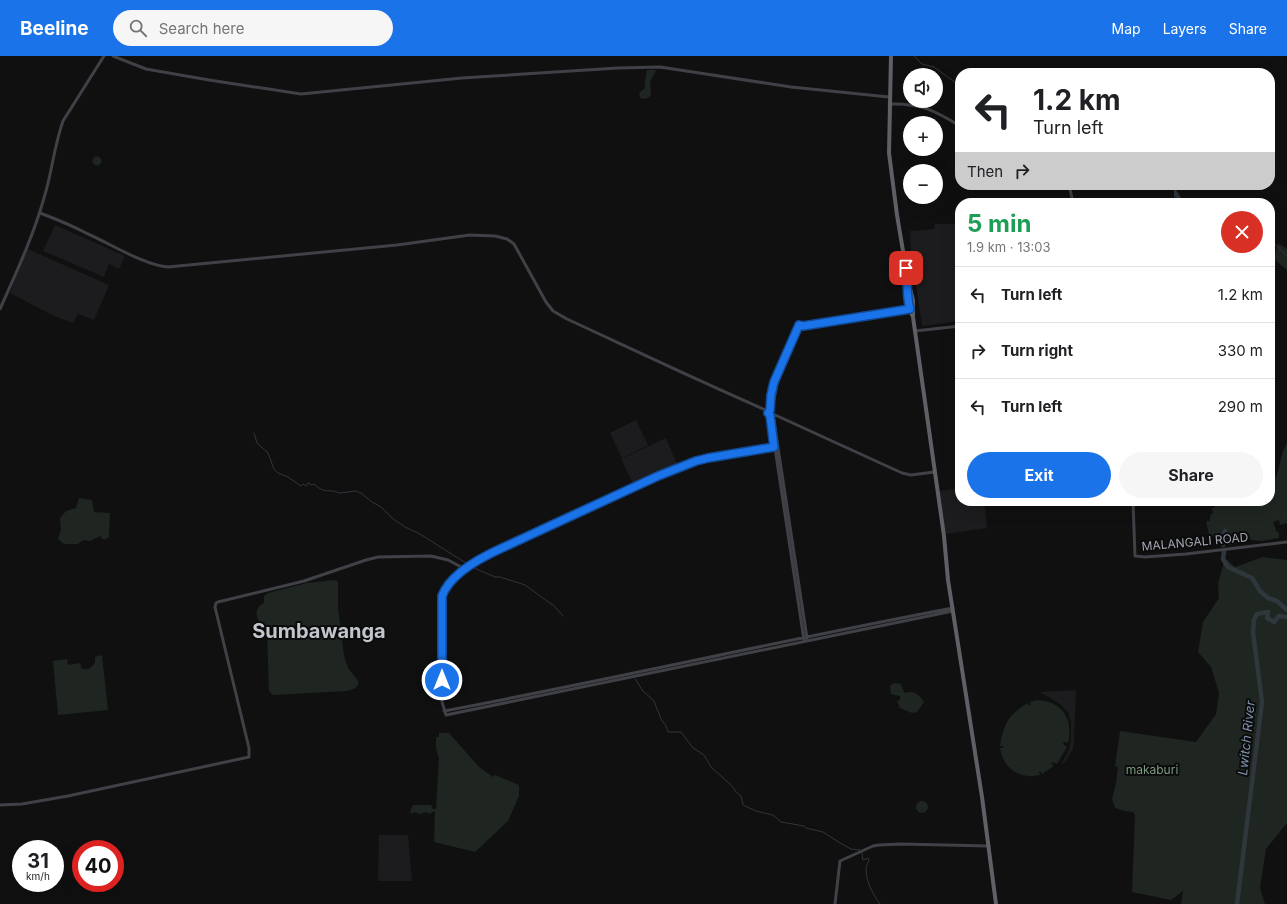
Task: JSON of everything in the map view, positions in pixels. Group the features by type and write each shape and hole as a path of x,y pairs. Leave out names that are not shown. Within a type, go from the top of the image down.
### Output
{"highway":[{"path":"891,56 889,153 953,610 989,846 996,904"},
{"path":"910,300 910,309 913,317"}],"street":[{"path":"0,309 28,245 40,213 63,121 104,56"},
{"path":"113,56 146,69 301,94 462,78 618,68 660,67 791,87 889,97"},
{"path":"889,104 904,103 919,105 955,123"},
{"path":"40,213 145,261 163,267 397,245 470,235 504,238 514,244 546,302 556,313 567,319 902,473 911,475 934,472"},
{"path":"805,639 775,447 771,412 776,384 800,325 910,309"},
{"path":"915,331 955,327"},
{"path":"775,447 696,461 658,476 502,548 468,566 446,588 442,596 442,702 446,715 805,639"},
{"name":"MALANGALI ROAD","path":"1133,506 1135,556 1145,557 1186,554 1287,542"},
{"path":"0,805 22,804 68,796 249,757 249,748 216,603 304,582 366,560 378,558 431,556 468,566"},
{"path":"444,711 953,610"},
{"path":"834,904 840,861 873,846 989,846"}],"shaded area":[{"path":"1173,190 1176,190 1181,198 1174,197"},
{"path":"935,224 955,224 955,322 922,326 911,252 910,231 934,229"},
{"path":"55,225 125,256 119,269 109,264 104,277 43,251"},
{"path":"28,249 109,285 94,320 78,314 73,323 54,316 10,293 20,264"},
{"path":"636,420 648,445 622,458 610,433"},
{"path":"666,438 677,464 634,485 621,459"},
{"path":"955,489 955,506 985,506 987,528 945,534 939,491"},
{"path":"1076,690 1073,749 1065,762 1061,764 1069,750 1071,740 1071,722 1068,712 1060,704 1040,692"},
{"path":"379,835 408,835 412,881 378,881"}],"green space":[{"path":"647,70 656,70 650,82 651,95 648,98 641,99 639,93 645,88"},
{"path":"97,156 102,161 97,166 92,161"},
{"path":"1278,243 1287,249 1287,270 1275,260"},
{"path":"1287,443 1287,523 1280,525 1279,520 1273,522 1276,531 1279,533 1279,538 1261,541 1251,540 1249,537 1235,541 1232,545 1223,545 1219,538 1209,535 1206,521 1210,521 1210,514 1213,514 1212,508 1215,506 1275,506 1275,479 1283,451"},
{"path":"79,498 92,500 94,512 110,513 109,537 104,540 100,536 90,541 83,540 78,544 64,544 58,539 61,530 60,518 66,511 76,508"},
{"name":"makaburi","path":"1263,557 1287,560 1287,823 1266,849 1260,888 1265,904 1181,904 1183,891 1171,900 1132,892 1135,815 1133,812 1115,808 1112,799 1118,767 1115,766 1120,731 1196,742 1216,714 1219,693 1211,667 1198,652 1203,622 1219,598 1218,584 1225,558 1235,567"},
{"path":"334,580 338,581 338,608 344,656 348,668 359,682 356,688 347,691 273,695 269,691 267,634 259,625 260,623 257,617 257,609 264,603 264,596 268,593 307,583"},
{"path":"102,655 108,710 58,715 53,661 67,659 68,665 80,663 82,669 89,669 95,663 95,657"},
{"path":"896,683 901,684 904,693 916,693 924,702 917,712 912,713 900,708 897,701 900,700 900,696 891,694 890,686"},
{"path":"1037,700 1046,701 1053,704 1064,713 1069,726 1068,743 1064,742 1063,744 1067,747 1057,764 1053,762 1051,764 1054,766 1042,774 1040,771 1040,775 1025,776 1008,767 1000,748 1003,748 1003,746 1000,746 1003,732 1008,720 1021,707 1028,703 1029,706 1031,705 1030,702"},
{"path":"439,733 449,733 479,767 493,777 495,775 519,785 519,796 508,821 475,852 434,842 435,811 429,814 426,812 420,814 414,812 412,814 410,812 413,805 431,805 433,809 436,809 439,758 436,748 436,737 439,737"},
{"path":"922,801 926,803 928,807 926,811 922,813 918,811 916,807 918,803"}],"waterway":[{"path":"914,56 922,64 934,67 955,82"},
{"path":"1275,244 1287,256"},
{"path":"254,433 257,443 268,453 274,469 278,473 288,477 301,486 303,484 306,486 308,483 312,485 314,484 324,490 339,493 356,491 361,493 405,527 420,534 469,565"},
{"path":"1223,545 1222,537 1225,531"},
{"name":"Lwitch River","path":"1224,552 1223,559 1228,567 1252,578 1260,591 1268,598 1277,601 1287,610"},
{"path":"472,567 495,577 500,577 525,585 554,606 563,616"},
{"name":"Lwitch River","path":"1237,904 1262,702 1253,632 1254,620 1257,614 1268,612 1267,618 1274,622 1279,616 1287,617"},
{"path":"635,679 642,690 654,701 668,732 681,732 693,748 704,755 711,767 741,796 743,805 756,811 773,815 781,822 804,826 806,828 823,832 851,849 860,850"},
{"path":"862,853 863,860 868,858 869,860 866,868 866,874 872,892 880,904"}],"district":[{"name":"Sumbawanga","path":"319,631"}],"route":[{"path":"442,680 442,596 446,588 465,569 483,556 526,538 658,476 696,461 774,447 770,415 768,414 768,411 770,410 772,389 799,325 803,326 818,322 910,309 907,299 908,281 906,268"}]}
